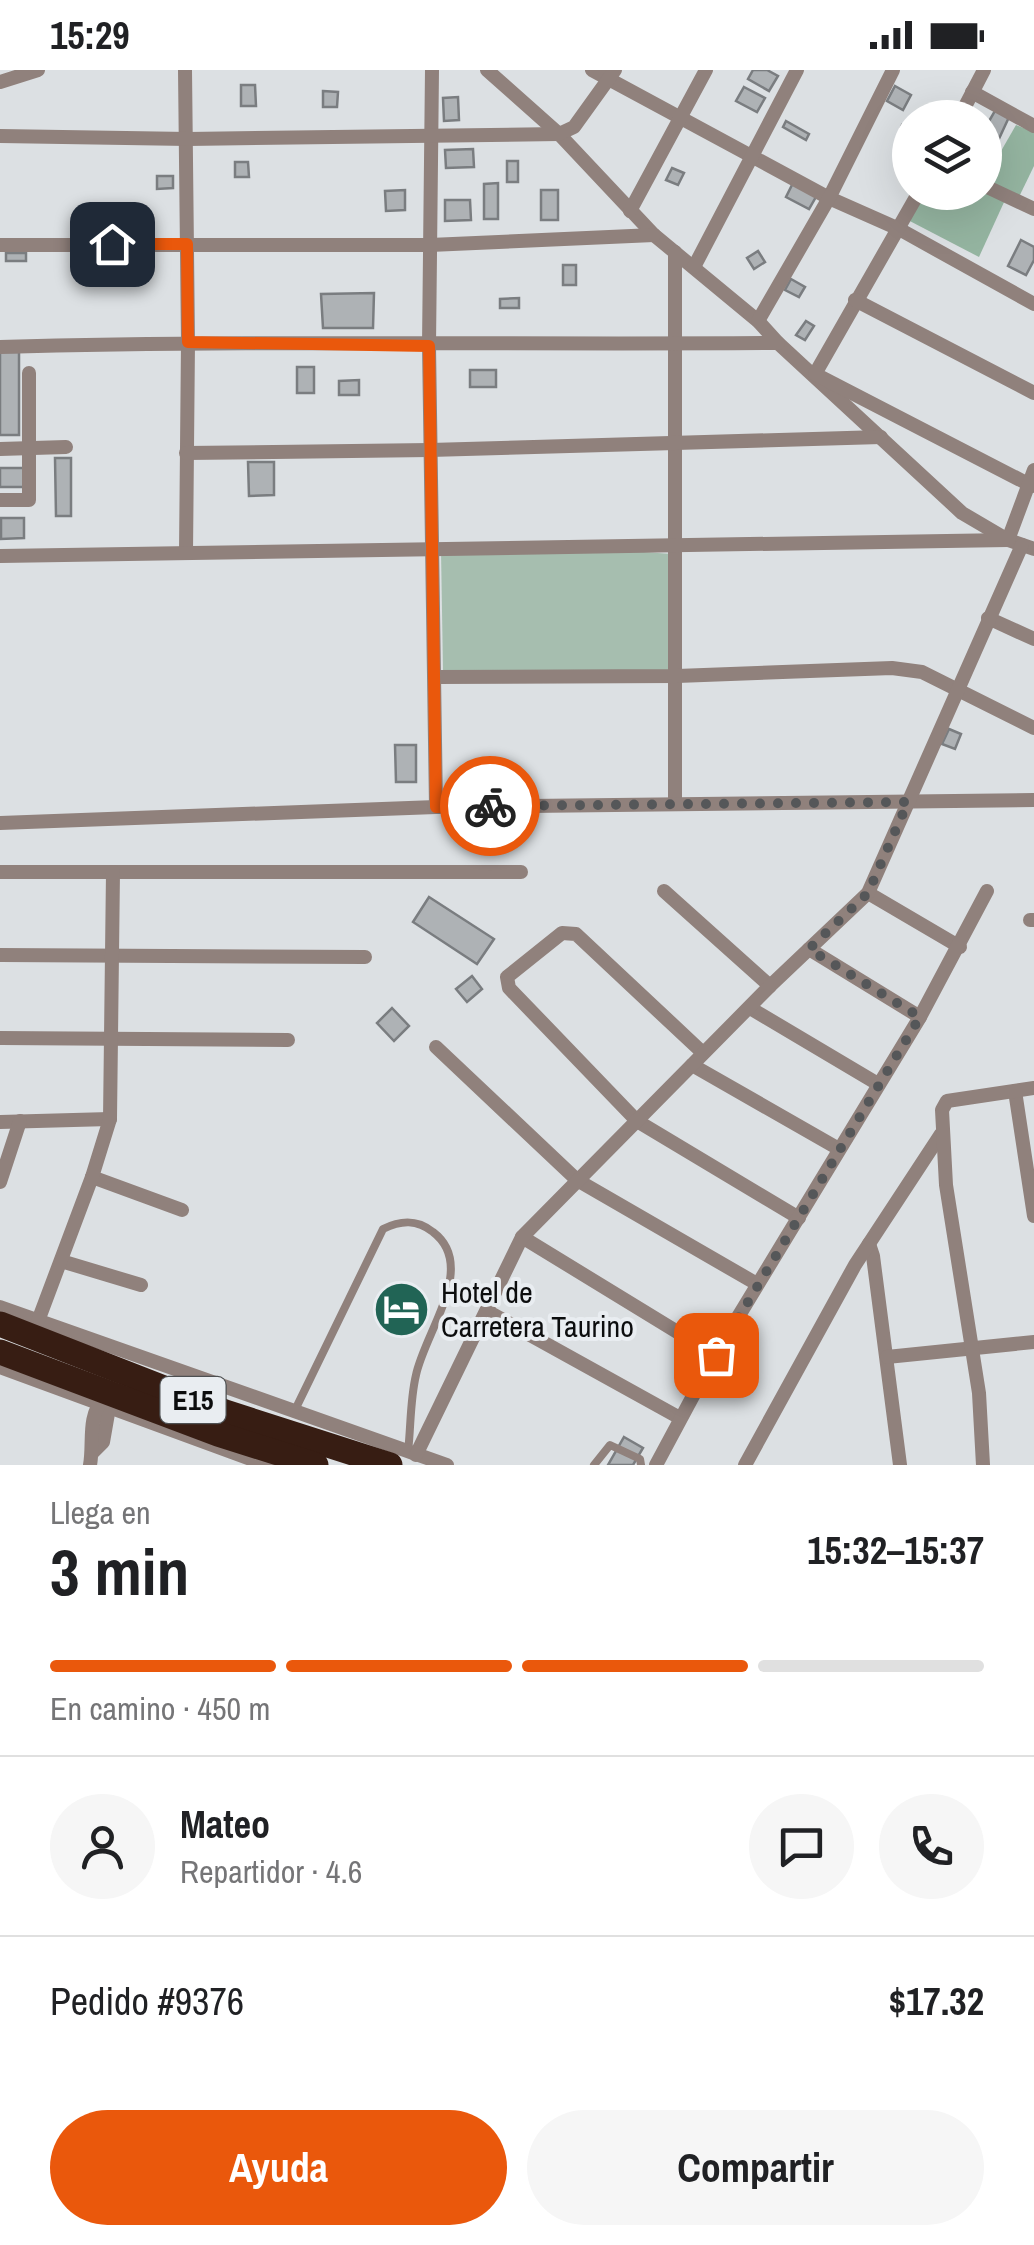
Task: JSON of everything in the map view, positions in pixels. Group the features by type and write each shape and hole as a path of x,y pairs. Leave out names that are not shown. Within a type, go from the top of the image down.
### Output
{"highway":[{"name":"E15","path":"0,1324 113,1386 218,1434 316,1465"},
{"name":"E15","path":"0,1352 113,1386 405,1457"}],"street":[{"path":"0,82 38,70"},
{"path":"185,70 186,553"},
{"path":"432,70 429,346 436,807"},
{"path":"487,70 559,134 654,235 758,322 962,512 1021,545"},
{"path":"592,70 612,75 830,198 899,229 1034,304"},
{"path":"630,211 706,70"},
{"path":"694,267 797,70"},
{"path":"758,322 830,198 893,70"},
{"path":"968,100 984,70"},
{"path":"0,136 188,140 432,133 559,134 574,128 612,75"},
{"path":"972,92 1034,126"},
{"path":"1002,194 1034,209"},
{"path":"814,374 909,210"},
{"path":"0,244 430,244 654,235"},
{"path":"674,252 675,804"},
{"path":"855,300 1034,393"},
{"path":"0,347 188,342 429,346 778,344"},
{"path":"0,500 29,500 29,373"},
{"path":"405,1457 487,1311 522,1237 770,986 868,893 1021,545 1032,480 814,374"},
{"path":"186,453 880,437"},
{"path":"0,449 66,447"},
{"path":"0,556 1021,545"},
{"path":"988,618 1034,638"},
{"path":"435,677 677,676 892,668 922,672 1034,728"},
{"path":"0,823 436,807 1034,800"},
{"path":"0,872 521,872"},
{"path":"38,1321 110,1119 114,1037 113,872"},
{"path":"664,891 770,986"},
{"path":"656,1465 757,1284 920,1017 988,892"},
{"path":"868,893 960,947"},
{"path":"799,1218 637,1121 509,988 508,977 562,933 576,934 698,1059 839,1149"},
{"path":"809,949 920,1017"},
{"path":"0,956 365,957"},
{"path":"750,1008 878,1084"},
{"path":"0,1038 288,1040"},
{"path":"436,1047 577,1180 757,1284"},
{"path":"983,1465 979,1394 946,1185 942,1110 947,1101 1034,1088"},
{"path":"1015,1090 1034,1216"},
{"path":"0,1122 110,1119"},
{"path":"0,1182 20,1122"},
{"path":"745,1465 868,1244 941,1134"},
{"path":"92,1177 182,1210"},
{"path":"522,1237 716,1355"},
{"path":"868,1244 873,1256 900,1465"},
{"path":"61,1261 140,1286"},
{"path":"0,1307 38,1321 113,1386 267,1465"},
{"path":"487,1311 680,1418"},
{"path":"887,1357 1034,1342"},
{"path":"0,1368 294,1412 405,1457 447,1465"},
{"path":"92,1458 102,1442 113,1386"}],"lane":[{"path":"294,1412 375,1240 383,1229 397,1222 426,1227 446,1243 453,1270 416,1372 405,1457"},
{"path":"594,1465 610,1445 640,1459 641,1465"}],"green space":[{"path":"1016,125 1034,132 1034,166 1018,199 1002,189 1002,149"},
{"path":"909,210 1000,210 979,257 904,218"},
{"path":"615,550 672,554 670,670 443,671 441,551"}],"building":[{"path":"753,70 767,70 778,76 769,91 748,79"},
{"path":"241,85 255,85 256,106 241,106"},
{"path":"895,86 911,95 908,100 892,100 892,104 887,101"},
{"path":"744,87 765,98 757,112 736,101"},
{"path":"323,91 338,92 337,107 323,107"},
{"path":"458,97 459,120 444,121 443,98"},
{"path":"1002,112 1010,115 1002,132"},
{"path":"786,121 809,134 806,140 783,127"},
{"path":"473,149 474,167 446,168 445,150"},
{"path":"507,161 518,161 518,182 507,182"},
{"path":"235,162 248,162 249,177 235,177"},
{"path":"672,168 684,173 678,185 666,180"},
{"path":"157,176 173,176 173,188 157,189"},
{"path":"498,183 498,219 484,219 484,184"},
{"path":"793,183 817,195 809,209 786,197"},
{"path":"405,190 405,210 386,211 385,191"},
{"path":"541,190 558,190 558,220 541,220"},
{"path":"445,200 470,200 471,220 445,221"},
{"path":"1021,240 1034,247 1034,260 1026,275 1008,266"},
{"path":"758,251 765,262 754,269 747,258"},
{"path":"6,253 26,253 26,261 6,261"},
{"path":"563,265 576,265 576,285 563,285"},
{"path":"791,279 805,287 799,297 785,290"},
{"path":"374,293 373,328 323,328 321,294"},
{"path":"519,298 519,308 500,308 500,299"},
{"path":"806,321 814,326 805,340 796,335"},
{"path":"0,352 19,352 19,435 0,435"},
{"path":"297,367 314,367 314,393 297,393"},
{"path":"470,370 496,370 496,387 470,387"},
{"path":"359,380 359,395 339,395 339,381"},
{"path":"55,458 71,458 71,516 56,516"},
{"path":"248,462 274,462 274,495 249,496"},
{"path":"0,468 25,468 26,487 0,487"},
{"path":"1,518 24,518 24,538 1,539"},
{"path":"949,729 961,734 955,749 942,744"},
{"path":"395,745 416,745 416,782 396,782"},
{"path":"429,897 494,939 477,964 413,922"},
{"path":"472,976 482,989 467,1002 456,989"},
{"path":"392,1008 409,1026 394,1041 377,1023"},
{"path":"624,1437 643,1448 633,1465 608,1465"}],"way so far":[{"path":"490,806 908,802 868,893 809,949 920,1017 716,1355"}],"place":[{"name":"Hotel de Carretera Taurino","path":"402,1310"}],"route":[{"path":"112,244 187,244 188,342 429,346 436,807 490,806"}]}
